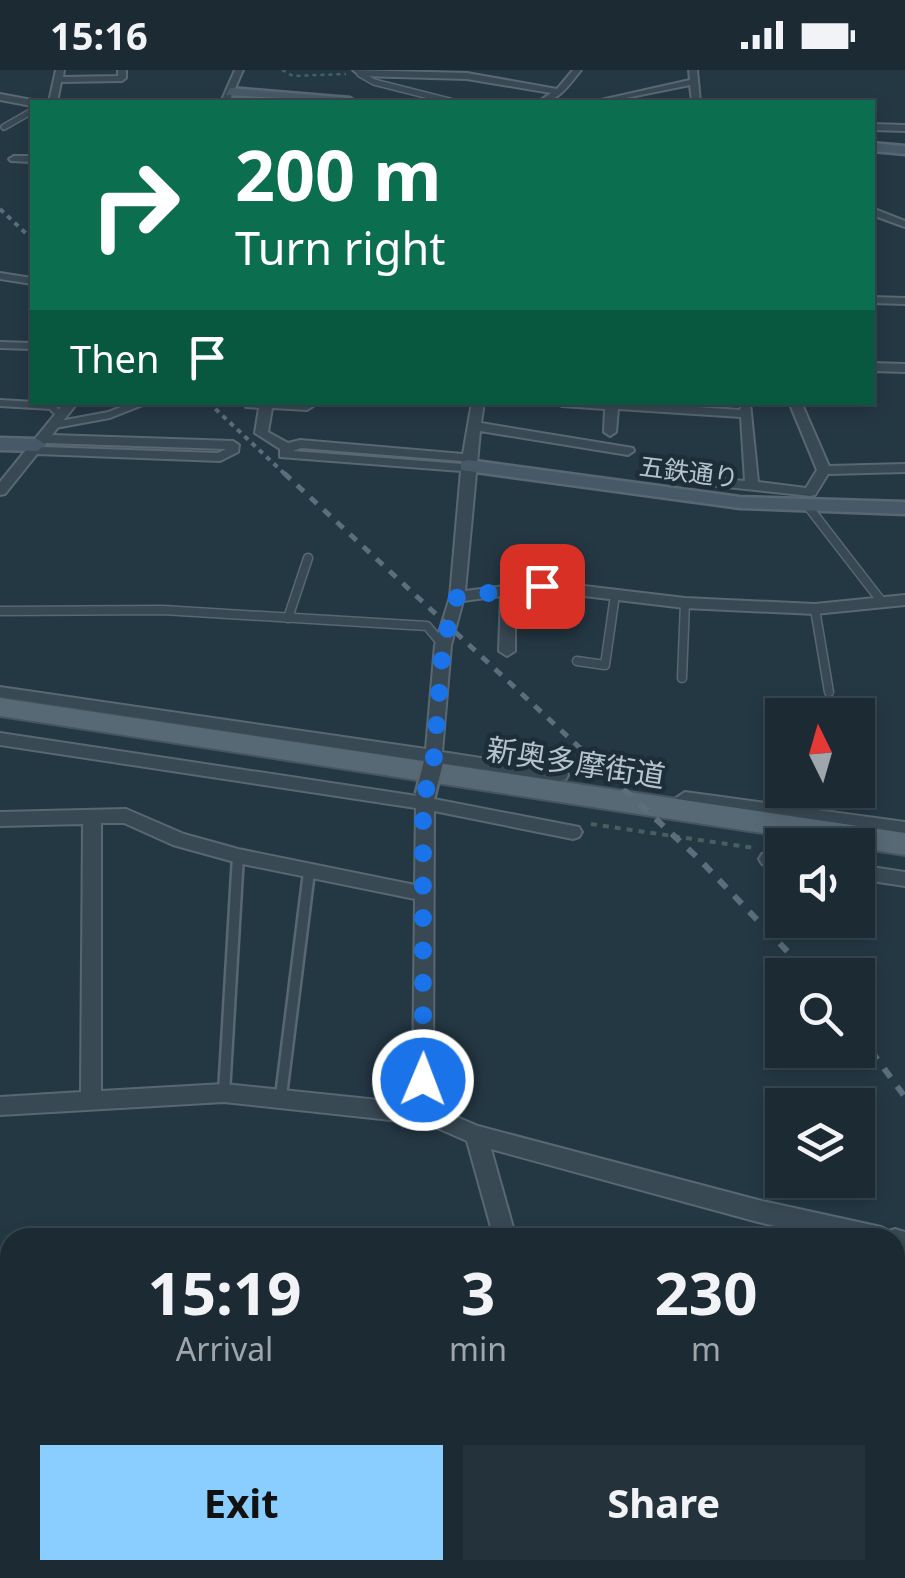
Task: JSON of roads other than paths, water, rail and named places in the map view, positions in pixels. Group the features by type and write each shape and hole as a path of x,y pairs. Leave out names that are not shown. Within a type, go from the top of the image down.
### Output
{"main road":[{"name":"新奥多摩街道","path":"0,707 905,844"},
{"name":"新奥多摩街道","path":"0,722 765,840"},
{"path":"875,857 905,862"}],"street":[{"path":"54,100 60,75 122,78 122,70"},
{"path":"239,70 228,97 301,100"},
{"path":"358,72 466,76 557,96 577,70"},
{"path":"694,70 696,100"},
{"path":"624,99 694,82"},
{"path":"0,97 30,103"},
{"path":"875,127 905,128"},
{"path":"875,147 905,150"},
{"path":"14,159 30,159"},
{"path":"875,213 904,224"},
{"path":"875,222 904,224"},
{"path":"0,276 30,280"},
{"path":"875,368 905,368"},
{"path":"307,406 266,405 261,433 286,448 300,444 337,446 468,464"},
{"path":"429,1116 423,1080 424,799 434,761 443,645 457,597 468,464 478,405"},
{"path":"610,432 612,405"},
{"path":"646,405 746,408 752,486"},
{"path":"796,405 824,470"},
{"path":"0,491 37,445 54,412"},
{"path":"474,426 628,451"},
{"path":"0,444 233,446 232,452 220,457 37,445"},
{"name":"五鉄通り","path":"468,464 646,492 810,508 905,508"},
{"path":"824,470 905,468"},
{"path":"699,480 810,492 824,470"},
{"path":"457,597 542,586 685,603 814,610 905,600"},
{"path":"507,651 508,591"},
{"path":"0,692 434,761 560,775"},
{"path":"0,740 424,799 579,828"},
{"path":"685,798 905,829"},
{"path":"90,1102 92,816"},
{"path":"0,820 126,816 179,840 238,856 426,894"},
{"path":"875,874 905,878"},
{"path":"0,1106 224,1093 282,1096 429,1116 476,1134 838,1228"},
{"path":"476,1134 503,1228"}],"lane":[{"path":"358,72 447,100"},
{"path":"4,127 30,112"},
{"path":"875,300 905,301"},
{"path":"0,344 30,346"},
{"path":"0,403 54,412 109,414 134,405"},
{"path":"810,508 882,602"},
{"path":"288,618 308,558"},
{"path":"577,661 606,665 615,595"},
{"path":"682,678 685,603"},
{"path":"0,610 86,608 427,626 443,645"},
{"path":"814,610 828,692"},
{"path":"224,1093 238,856"},
{"path":"282,1096 309,872"}],"railway":[{"path":"0,209 30,237"},
{"path":"211,405 287,476"},
{"path":"284,473 594,761"},
{"path":"591,759 698,858 794,958"},
{"path":"875,1056 905,1097"}]}
